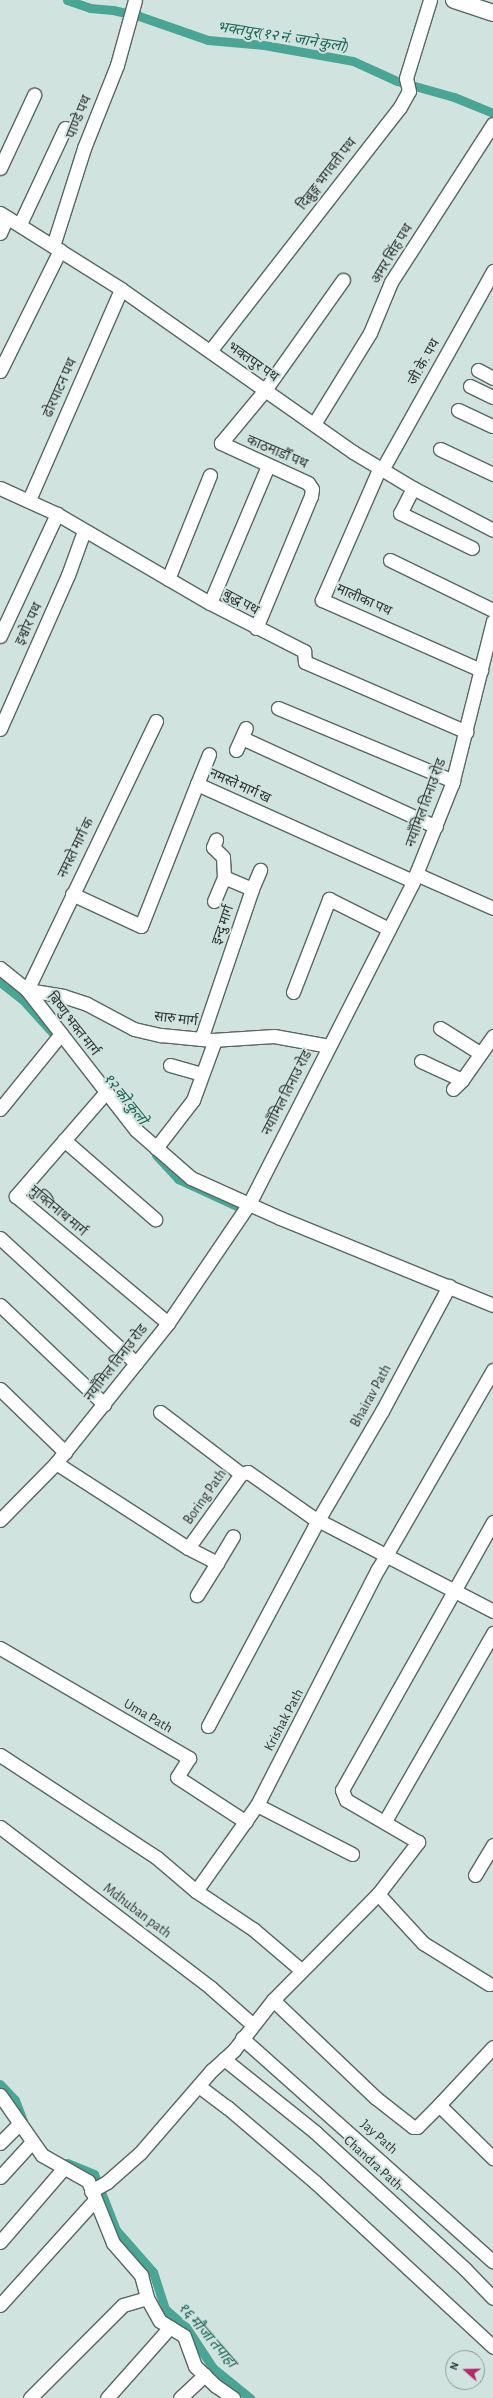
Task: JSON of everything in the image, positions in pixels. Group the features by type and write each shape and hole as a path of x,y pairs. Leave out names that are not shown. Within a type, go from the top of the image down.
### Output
{"main road":[{"path":"462,1 493,13"}],"street":[{"name":"दिब्रुङ्ग भगवती पथ","path":"210,351 400,107 430,0"},
{"name":"पाण्डे पथ","path":"0,371 56,248 84,148 117,65 133,10"},
{"path":"0,168 34,95"},
{"name":"अमर सिंह पथ","path":"314,424 370,333 391,282 493,124"},
{"path":"20,224 64,128"},
{"name":"भक्तपुर पथ","path":"3,215 20,224 121,289 314,424 413,488 493,530"},
{"path":"0,233 3,215"},
{"name":"जी.के. पथ","path":"382,468 493,271"},
{"path":"265,390 343,280"},
{"name":"ढोरपाटन पथ","path":"29,500 121,289"},
{"path":"478,370 493,378"},
{"path":"470,386 493,397"},
{"name":"काठमाडौँ पथ","path":"256,628 311,496 312,489 308,483 221,444 265,390"},
{"path":"458,410 493,426"},
{"path":"440,449 493,474"},
{"path":"210,603 268,466"},
{"name":"मालीका पथ","path":"382,468 322,600 482,670"},
{"path":"168,579 210,475"},
{"name":"बुद्ध पथ","path":"0,488 57,514 210,603 256,628 304,651 305,662 467,732"},
{"path":"413,488 400,513 472,548"},
{"path":"0,636 57,514"},
{"name":"इश्वोर पथ","path":"0,729 65,581 84,531"},
{"path":"390,560 493,610"},
{"name":"नयाँमिल तिनाउ रोड","path":"0,1520 56,1463 168,1323 249,1204 389,929 436,827 453,781 467,732 489,647 493,621"},
{"path":"278,708 453,781"},
{"name":"नमस्ते मार्ग क","path":"26,990 156,721"},
{"path":"241,739 436,827"},
{"path":"197,784 209,754"},
{"name":"नमस्ते मार्ग ख","path":"72,894 141,926 197,784 414,877 493,908"},
{"path":"214,901 224,877 223,857 213,847 216,840"},
{"name":"इन्दु मार्ग","path":"201,1039 252,889 260,870"},
{"path":"224,877 252,889"},
{"path":"293,992 329,899 389,929"},
{"name":"बिष्णु भक्त मार्ग","path":"0,968 26,990 59,1037 104,1095 136,1130 191,1178 249,1204 493,1305"},
{"name":"सारु मार्ग","path":"26,990 63,996 87,1004 134,1028 161,1035 215,1040 274,1036 329,1046"},
{"path":"440,1028 480,1053"},
{"path":"421,1061 457,1085 493,1036"},
{"path":"0,1109 59,1037"},
{"path":"156,1148 193,1100 215,1040"},
{"path":"170,1065 202,1074"},
{"name":"मुक्तिनाथ मार्ग","path":"104,1095 16,1196 168,1323"},
{"path":"64,1140 155,1219"},
{"path":"0,1238 136,1363"},
{"name":"Bhairav Path","path":"208,1726 318,1520 382,1411 449,1286"},
{"path":"0,1305 104,1404"},
{"name":"Krishak Path","path":"196,1891 257,1805 386,1556 493,1370"},
{"path":"0,1389 65,1452"},
{"path":"160,1412 241,1474"},
{"name":"Boring Path","path":"56,1463 188,1548 241,1474 248,1472 259,1478 281,1496 318,1520 493,1612"},
{"path":"0,2305 92,2196 140,2153 224,2059 273,2000 301,1970 378,1894 418,1842 385,1821 346,1800 342,1796 342,1790 493,1522"},
{"path":"197,1595 233,1536"},
{"path":"188,1548 217,1563"},
{"path":"385,1821 493,1633"},
{"name":"Uma Path","path":"0,1648 189,1758 177,1778 246,1822"},
{"path":"0,1755 156,1857 196,1891 253,1929 301,1970"},
{"path":"257,1805 352,1854"},
{"name":"Mdhuban path","path":"2,1832 211,1988 252,2024"},
{"path":"476,1875 493,1845"},
{"path":"378,1894 423,1943 488,1984"},
{"path":"273,2000 376,2098 408,2124 417,2127 492,2049"},
{"name":"Jay Path","path":"242,2038 493,2262"},
{"name":"Chandra Path","path":"224,2059 315,2132 465,2269 493,2298"},
{"path":"200,2086 227,2106 315,2182 493,2347"},
{"path":"0,2095 6,2101 19,2124 42,2155 63,2169 88,2181 92,2196 113,2243 141,2275 147,2298 160,2321 184,2336 195,2366 232,2398"},
{"path":"439,2105 493,2158"},
{"path":"0,2142 19,2124"},
{"path":"0,2177 32,2142"},
{"path":"0,2242 63,2169"},
{"path":"30,2398 123,2305 147,2298"},
{"path":"107,2398 170,2327"},
{"path":"180,2398 205,2376"}],"waterway":[{"name":"भक्तपुर(१२ नं. जाने कुलो)","path":"67,0 90,8 113,10 139,16 208,40 264,45 353,61 397,81 454,97 493,113"},
{"name":"१२ को कुलो","path":"0,982 23,1000 60,1041"},
{"name":"१२ को कुलो","path":"156,1155 178,1179 245,1210"},
{"name":"१६ मौजा तपाहा","path":"0,2084 15,2100 23,2121"},
{"name":"१६ मौजा तपाहा","path":"67,2163 94,2174 116,2230 153,2272 165,2309 186,2327 213,2368 250,2398"}]}
